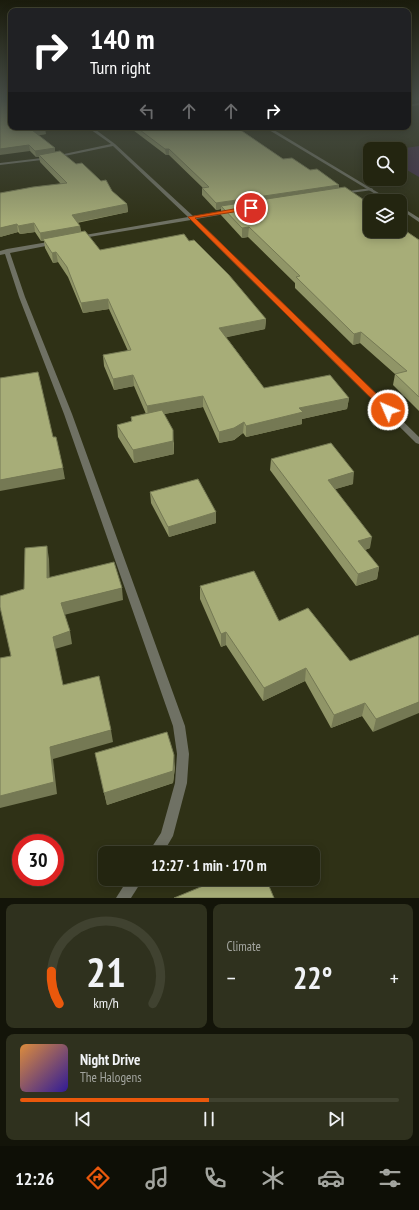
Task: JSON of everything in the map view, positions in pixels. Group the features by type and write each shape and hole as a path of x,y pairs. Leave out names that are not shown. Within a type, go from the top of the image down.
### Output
{"street":[{"path":"108,141 191,217 419,441"},
{"path":"290,141 379,194"},
{"path":"0,164 50,158 114,145"},
{"path":"332,195 371,189"},
{"path":"75,239 191,217 238,210"},
{"path":"407,212 419,220"},
{"path":"60,242 4,252 68,414 179,726 183,754 181,783 167,836 160,846"},
{"path":"123,898 131,886"}],"shaded area":[{"path":"419,146 419,177 407,170 407,148"}],"building":[{"path":"0,141 46,141 55,148 35,151 29,145 0,149"},
{"path":"154,141 256,141 283,159 292,158 310,170 317,169 339,185 216,203 202,188 209,187 169,149 165,149"},
{"path":"60,151 76,164 82,163 101,181 106,180 112,191 127,204 72,215 80,226 40,233 34,223 18,226 17,224 0,228 0,193 67,183 39,155"},
{"path":"345,187 363,199 363,238 407,238 407,232 419,240 419,397 395,374 407,371 361,332 354,334 296,277 300,276 249,227 242,228 221,206"},
{"path":"85,231 100,250 184,234 189,241 194,240 229,275 266,319 219,328 264,388 330,375 349,398 299,408 303,412 246,426 244,422 234,428 219,432 203,396 147,406 133,375 113,379 103,355 131,350 108,299 81,303 67,267 56,252 52,253 43,239"},
{"path":"38,372 53,437 56,437 63,468 0,480 0,378"},
{"path":"162,410 173,430 173,441 133,450 117,425 132,421 131,417"},
{"path":"331,443 354,472 328,480 372,537 358,541 379,567 358,574 271,459"},
{"path":"198,479 216,512 168,527 150,492"},
{"path":"47,546 47,578 114,562 122,588 61,603 70,631 53,637 63,685 99,676 111,730 50,747 54,782 0,796 0,658 11,656 0,607 0,596 24,589 25,548"},
{"path":"254,571 279,621 308,608 350,661 419,635 419,702 376,719 365,703 334,715 306,668 264,688 226,632 221,634 200,586"},
{"path":"167,732 174,755 173,771 104,793 95,753"},
{"path":"203,886 269,886 274,898 174,898"}],"route":[{"path":"251,208 191,217 388,410"}]}
